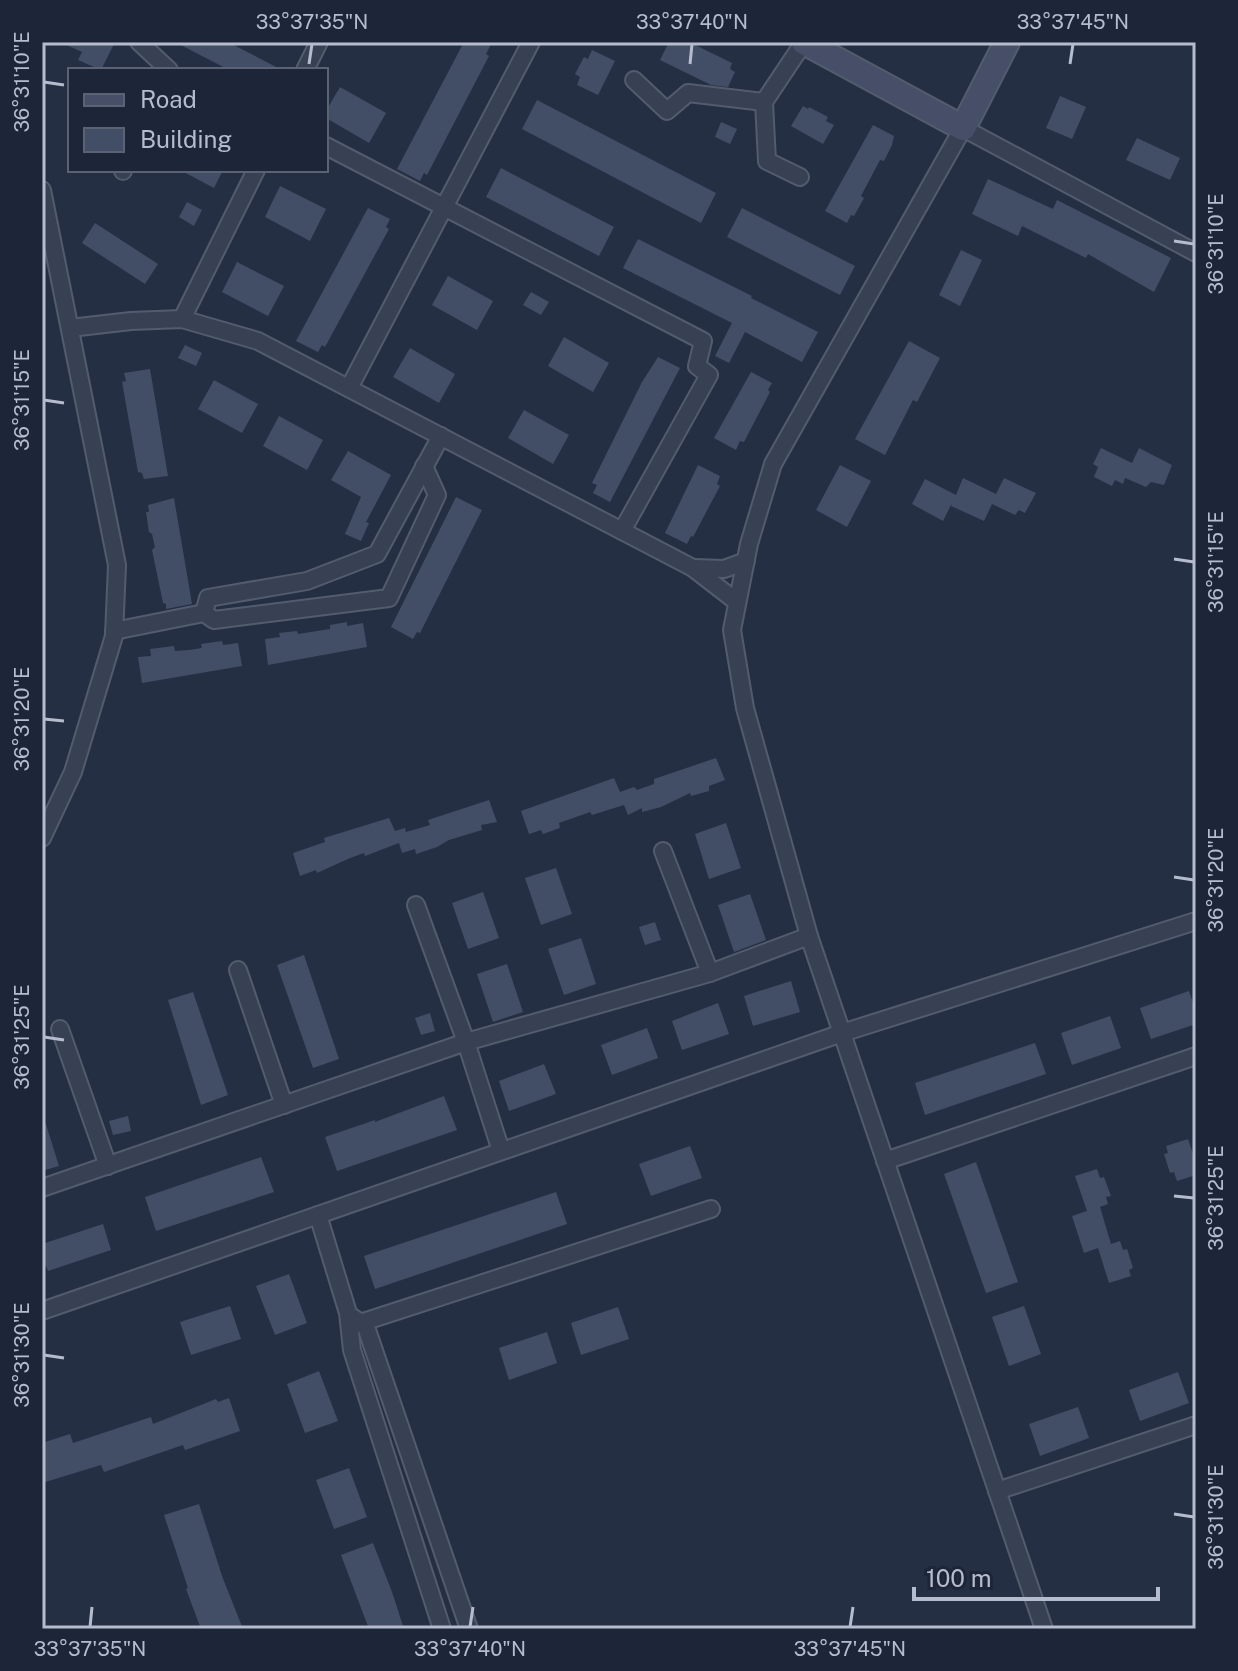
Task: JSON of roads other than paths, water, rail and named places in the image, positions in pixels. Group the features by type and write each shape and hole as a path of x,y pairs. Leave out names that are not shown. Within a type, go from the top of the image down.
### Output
{"street":[{"path":"139,42 167,68"},
{"path":"306,68 319,42"},
{"path":"349,388 531,42"},
{"path":"800,177 767,161 764,102 804,42 1196,253"},
{"path":"1007,42 963,128 773,464 746,561 732,630 745,708 809,936 1044,1629"},
{"path":"634,80 667,111 688,93 764,102"},
{"path":"328,147 703,341 697,366 709,375 622,531"},
{"path":"182,319 255,172"},
{"path":"42,190 117,565 114,631 73,772 42,838"},
{"path":"70,328 182,319 258,341 693,568 737,602"},
{"path":"204,613 208,598 307,581 377,554 441,436"},
{"path":"114,631 204,613 214,620 389,598 437,495 424,466"},
{"path":"693,568 724,569 746,561"},
{"path":"663,851 710,973"},
{"path":"416,905 466,1042 501,1151"},
{"path":"42,1311 842,1033 1196,921"},
{"path":"42,1188 466,1042 710,973 809,936"},
{"path":"238,970 284,1105"},
{"path":"60,1029 108,1166"},
{"path":"885,1161 1196,1056"},
{"path":"354,1318 711,1209"},
{"path":"318,1215 354,1318 352,1350 442,1629"},
{"path":"354,1318 366,1327 469,1629"},
{"path":"997,1491 1196,1425"}]}
